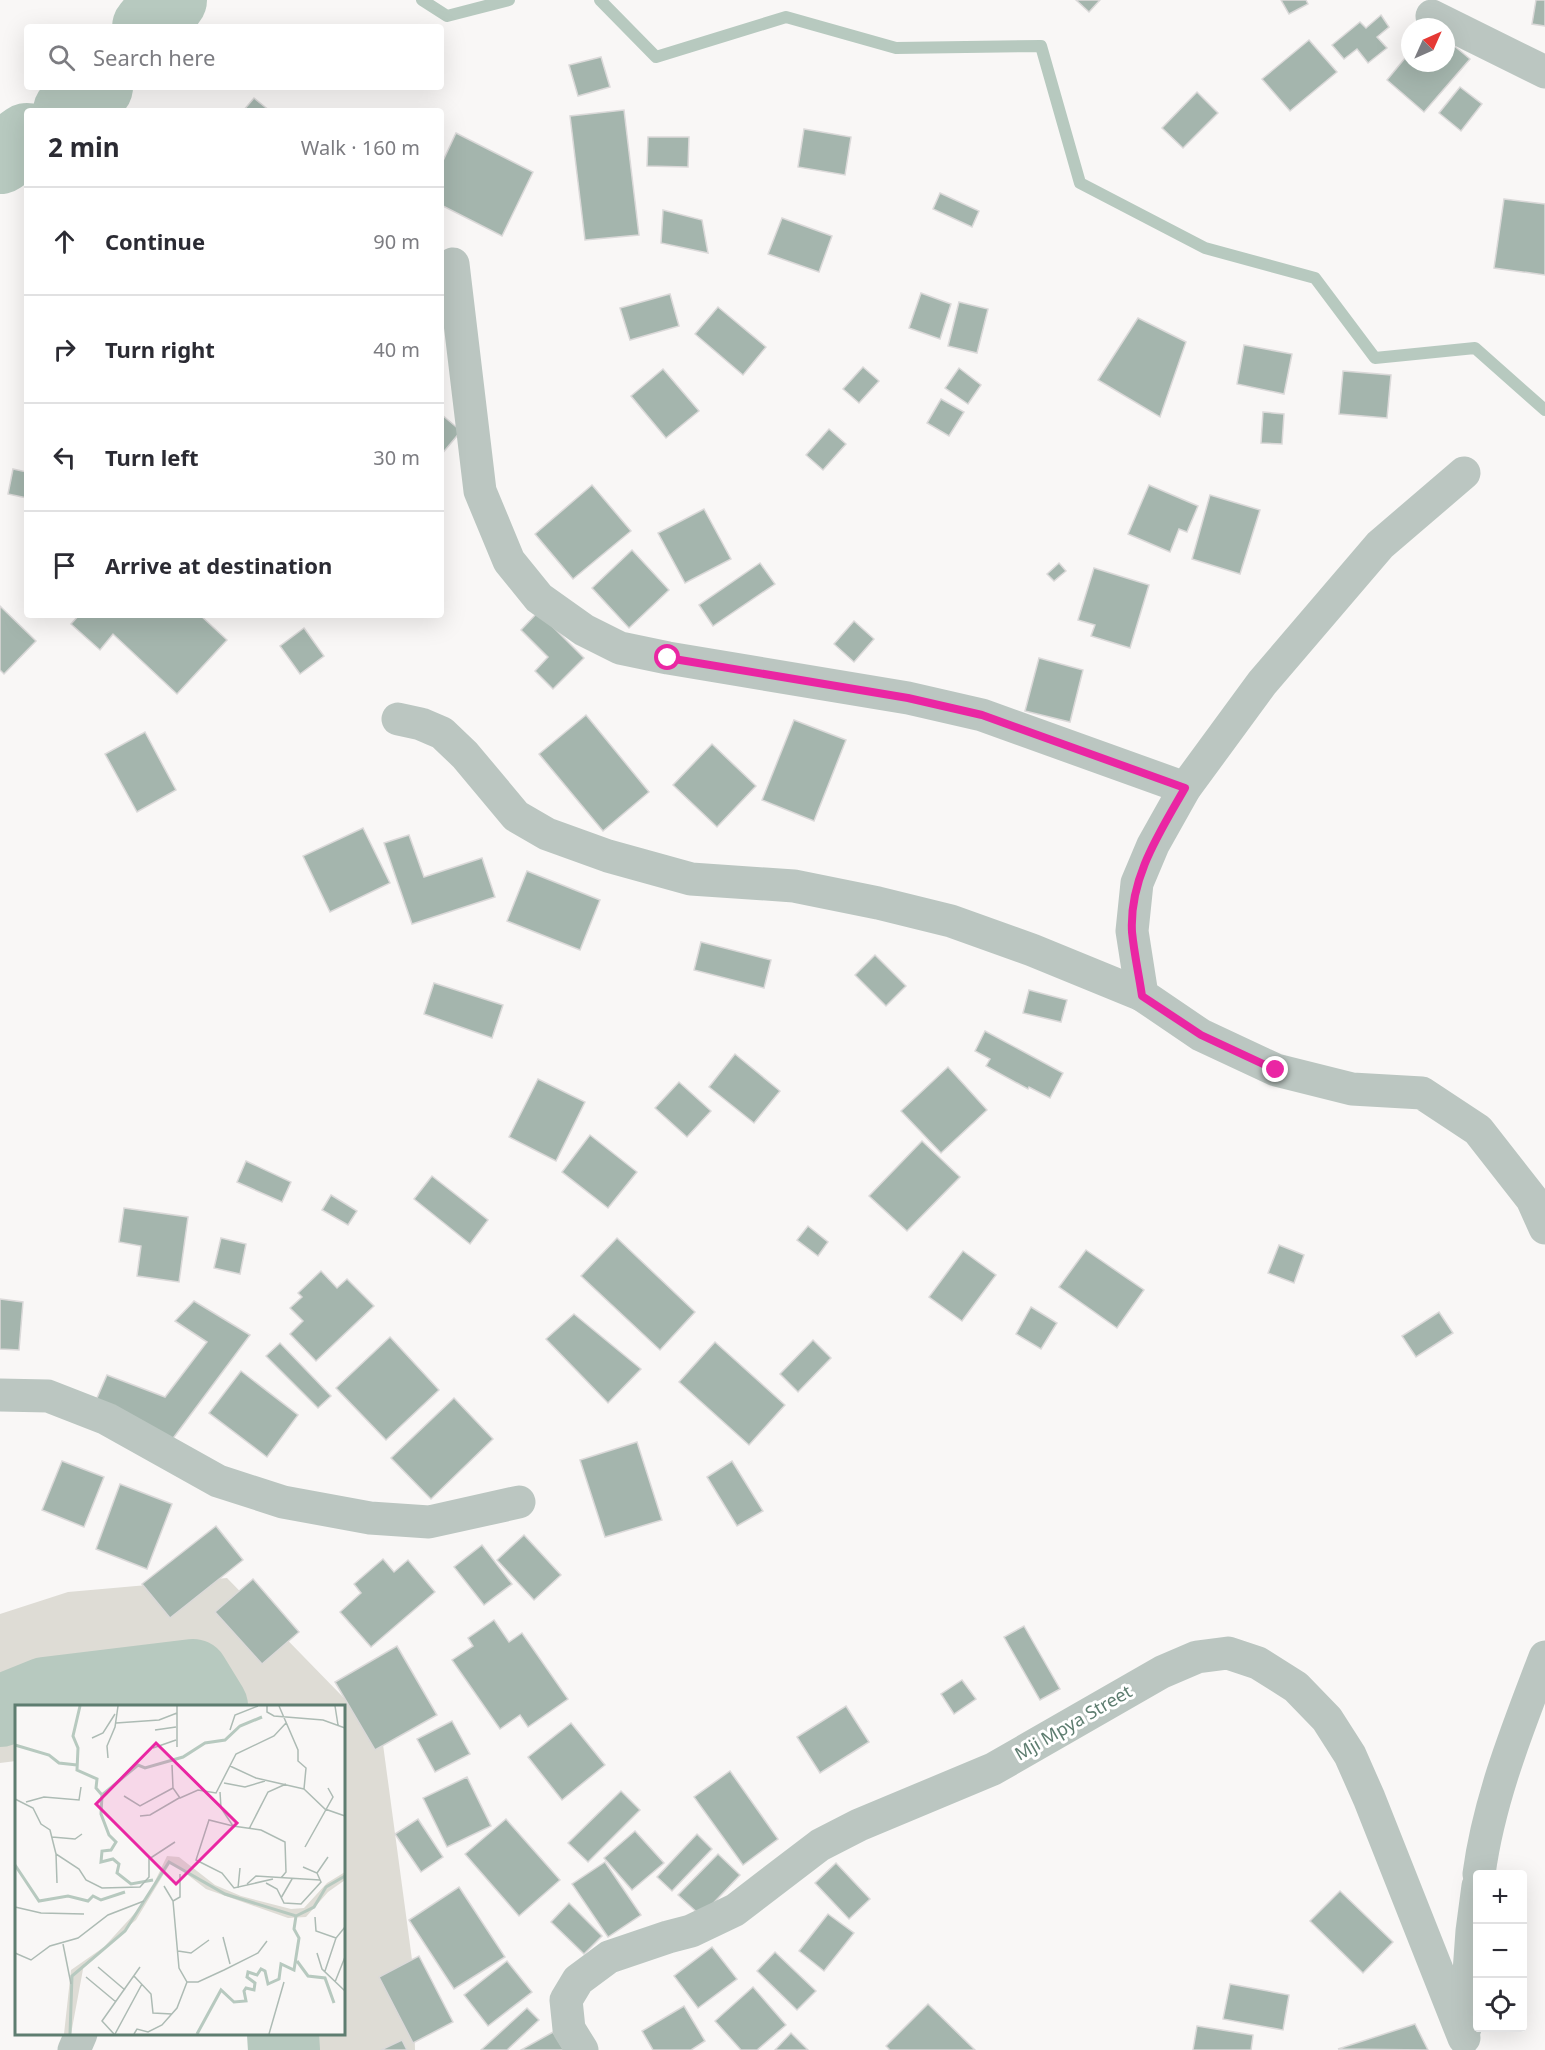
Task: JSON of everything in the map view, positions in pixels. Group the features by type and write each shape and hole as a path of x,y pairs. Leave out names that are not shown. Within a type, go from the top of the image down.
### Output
{"street":[{"path":"1432,16 1545,72"},
{"path":"453,264 480,491 509,561 539,598 584,630 620,648 908,698 982,715 1185,788"},
{"path":"1142,996 1132,931 1137,883 1153,845 1185,788 1262,683 1380,545 1464,473"},
{"path":"398,719 421,724 442,733 465,755 516,816 547,834 608,856 691,879 794,885 951,921 1032,950 1142,996 1201,1035 1276,1070 1352,1089 1422,1093 1478,1130 1532,1199 1545,1228"},
{"path":"0,1395 48,1396 107,1419 218,1480 283,1502 370,1518 429,1522 519,1502"},
{"name":"Mji Mpya Street","path":"582,2050 569,2029 566,2000 578,1980 609,1958 692,1931 735,1910 820,1845 993,1768 1161,1672 1197,1657 1228,1653 1258,1663 1296,1687 1327,1719 1350,1755 1370,1798 1467,2044"},
{"path":"1480,1870 1481,1856 1508,1752 1545,1658"},
{"path":"1467,2044 1473,1924"},
{"path":"74,2050 81,2035"}],"shaded area":[{"path":"227,1578 382,1737 413,1967 415,2050 254,2050 255,2035 345,2035 345,1705 228,1705 227,1702 217,1705 15,1705 15,1761 0,1763 0,1614 68,1592"}],"building":[{"path":"1076,0 1100,0 1089,12"},
{"path":"1281,0 1306,0 1308,4 1289,14"},
{"path":"1536,0 1545,0 1545,26 1532,24"},
{"path":"1381,15 1389,27 1377,37 1387,48 1368,63 1357,49 1344,59 1332,45 1360,22 1366,28"},
{"path":"1309,40 1337,72 1290,111 1262,79"},
{"path":"1455,46 1470,59 1424,112 1387,80 1401,63 1401,72 1455,72"},
{"path":"601,57 610,87 578,96 569,65"},
{"path":"1460,87 1482,104 1461,131 1439,113"},
{"path":"1197,92 1218,113 1183,148 1162,128"},
{"path":"254,98 266,108 246,108"},
{"path":"624,110 639,235 585,240 570,116"},
{"path":"804,129 851,137 845,175 798,167"},
{"path":"456,133 533,172 502,236 444,207 444,159"},
{"path":"648,137 689,137 688,167 647,166"},
{"path":"940,193 979,211 972,227 933,209"},
{"path":"1504,199 1545,204 1545,275 1494,268"},
{"path":"663,210 702,220 708,253 661,243"},
{"path":"782,218 832,236 819,272 768,254"},
{"path":"921,293 951,304 940,339 909,328"},
{"path":"670,294 679,326 630,340 620,308"},
{"path":"959,302 988,309 977,353 948,346"},
{"path":"718,307 766,347 743,375 695,334"},
{"path":"1138,318 1186,342 1160,417 1098,380"},
{"path":"1244,345 1292,354 1284,394 1237,384"},
{"path":"863,367 879,381 859,403 843,389"},
{"path":"959,368 981,385 968,404 945,388"},
{"path":"663,369 699,411 666,438 631,396"},
{"path":"1343,371 1391,375 1387,418 1339,414"},
{"path":"941,399 964,412 949,436 927,423"},
{"path":"1263,412 1284,414 1282,444 1261,443"},
{"path":"444,417 461,431 444,451"},
{"path":"829,429 846,444 823,470 806,455"},
{"path":"13,469 24,471 24,497 8,494"},
{"path":"592,485 631,531 573,579 535,534"},
{"path":"1149,485 1198,506 1187,532 1179,529 1170,552 1128,534"},
{"path":"1210,495 1260,510 1240,574 1192,559"},
{"path":"704,509 731,559 685,583 658,533"},
{"path":"632,550 669,590 629,628 592,588"},
{"path":"760,563 775,584 713,626 699,605"},
{"path":"1059,563 1066,571 1054,581 1047,574"},
{"path":"1094,568 1149,585 1130,648 1091,636 1095,625 1078,620"},
{"path":"0,606 36,641 4,674 0,670"},
{"path":"538,612 584,658 553,689 535,671 548,657 521,630"},
{"path":"76,618 203,618 227,640 177,694 113,634 100,650 71,624"},
{"path":"854,621 874,639 854,662 834,644"},
{"path":"304,628 324,656 300,674 280,646"},
{"path":"1039,658 1083,670 1070,722 1025,711"},
{"path":"586,715 649,792 603,831 539,754"},
{"path":"794,720 846,740 814,821 762,800"},
{"path":"145,732 176,790 137,812 105,754"},
{"path":"712,744 756,786 717,827 673,785"},
{"path":"363,828 390,883 330,912 303,856"},
{"path":"409,835 424,877 482,858 495,897 412,924 384,843"},
{"path":"527,871 600,900 580,950 507,921"},
{"path":"701,942 771,960 764,988 694,970"},
{"path":"875,955 906,986 886,1006 855,975"},
{"path":"434,983 503,1005 492,1038 424,1014"},
{"path":"1029,990 1067,1000 1061,1022 1023,1013"},
{"path":"985,1031 1063,1073 1050,1098 986,1066 990,1059 975,1051"},
{"path":"735,1054 780,1091 754,1123 709,1087"},
{"path":"948,1067 987,1110 941,1153 901,1111"},
{"path":"538,1079 585,1102 556,1161 509,1137"},
{"path":"679,1082 711,1111 687,1137 655,1108"},
{"path":"590,1135 637,1172 608,1208 562,1172"},
{"path":"922,1141 960,1177 907,1231 869,1196"},
{"path":"246,1161 291,1182 282,1202 237,1182"},
{"path":"432,1176 488,1220 470,1244 414,1199"},
{"path":"331,1195 357,1211 348,1225 322,1210"},
{"path":"124,1208 188,1217 179,1282 137,1276 141,1246 119,1242"},
{"path":"808,1226 828,1242 818,1256 797,1240"},
{"path":"221,1238 246,1244 240,1274 214,1268"},
{"path":"617,1238 695,1312 660,1350 581,1276"},
{"path":"1279,1245 1304,1255 1294,1283 1268,1273"},
{"path":"1086,1250 1144,1290 1117,1328 1059,1287"},
{"path":"963,1251 996,1275 962,1321 929,1297"},
{"path":"321,1271 337,1288 347,1279 374,1306 316,1361 290,1334 303,1321 290,1308 302,1297 298,1293"},
{"path":"0,1299 23,1302 19,1350 0,1349"},
{"path":"194,1301 250,1335 171,1441 94,1405 107,1375 165,1397 207,1342 175,1321"},
{"path":"1031,1307 1057,1323 1041,1349 1016,1334"},
{"path":"1439,1312 1453,1333 1416,1357 1402,1336"},
{"path":"574,1314 641,1369 608,1403 546,1339"},
{"path":"390,1337 439,1390 386,1440 336,1388"},
{"path":"813,1340 831,1358 798,1392 780,1374"},
{"path":"715,1342 785,1405 749,1445 679,1382"},
{"path":"280,1343 331,1396 318,1408 266,1356"},
{"path":"241,1371 298,1415 267,1457 209,1413"},
{"path":"454,1398 493,1439 431,1499 391,1458"},
{"path":"637,1442 662,1520 605,1537 580,1460"},
{"path":"62,1461 104,1477 84,1527 42,1510"},
{"path":"732,1461 763,1511 737,1526 707,1477"},
{"path":"120,1484 172,1504 147,1569 96,1549"},
{"path":"216,1526 243,1560 170,1618 142,1584"},
{"path":"524,1535 561,1575 534,1600 497,1560"},
{"path":"482,1545 512,1584 484,1605 454,1567"},
{"path":"383,1559 394,1572 408,1560 435,1592 371,1647 340,1612 361,1593 354,1584"},
{"path":"253,1579 299,1632 262,1664 215,1612"},
{"path":"494,1620 509,1642 522,1633 568,1699 528,1727 520,1715 500,1729 452,1660 473,1646 468,1638"},
{"path":"1024,1626 1060,1689 1040,1700 1004,1637"},
{"path":"397,1646 437,1715 375,1750 335,1682"},
{"path":"962,1680 976,1699 954,1714 941,1694"},
{"path":"846,1706 869,1742 820,1773 797,1737"},
{"path":"452,1721 470,1754 435,1772 417,1739"},
{"path":"571,1723 605,1765 562,1800 528,1757"},
{"path":"730,1771 778,1839 743,1865 694,1797"},
{"path":"467,1777 491,1826 447,1847 423,1798"},
{"path":"621,1791 640,1810 588,1862 568,1843"},
{"path":"418,1819 443,1857 421,1872 395,1834"},
{"path":"506,1819 560,1880 519,1916 465,1854"},
{"path":"635,1831 664,1863 632,1890 604,1858"},
{"path":"697,1834 712,1849 672,1891 657,1877"},
{"path":"718,1854 740,1875 701,1916 678,1895"},
{"path":"605,1862 641,1915 608,1937 572,1884"},
{"path":"836,1863 870,1899 849,1919 815,1883"},
{"path":"459,1887 505,1957 454,1989 409,1920"},
{"path":"1340,1891 1393,1942 1363,1973 1310,1921"},
{"path":"569,1903 602,1936 584,1954 551,1922"},
{"path":"828,1914 854,1933 824,1971 799,1951"},
{"path":"712,1947 737,1979 698,2008 674,1976"},
{"path":"775,1952 816,1991 797,2010 757,1971"},
{"path":"419,1956 453,2022 413,2043 379,1977"},
{"path":"507,1961 532,1992 488,2026 464,1995"},
{"path":"1230,1984 1289,1995 1283,2030 1223,2019"},
{"path":"753,1987 786,2025 757,2050 741,2050 715,2021"},
{"path":"928,2004 975,2050 890,2050 886,2046"},
{"path":"684,2006 705,2041 691,2050 653,2050 642,2031"},
{"path":"527,2008 539,2020 507,2050 481,2050"},
{"path":"1415,2024 1428,2050 1338,2049"},
{"path":"1197,2026 1253,2035 1251,2050 1193,2050"},
{"path":"553,2032 564,2050 521,2050"},
{"path":"791,2033 808,2050 775,2050"},
{"path":"402,2040 407,2050 381,2050"}],"waterway":[{"path":"151,24 171,0"},
{"path":"422,0 447,16 509,0"},
{"path":"600,0 656,57 786,17 896,48 1041,46 1080,183 1205,248 1315,278 1375,358 1475,348 1545,410"},
{"path":"73,108 88,98 95,90"},
{"path":"0,158 24,141"},
{"path":"15,1705 45,1693 193,1675 211,1705"},
{"path":"0,1711 15,1705"},
{"path":"283,2035 284,2050"}],"route":[{"path":"668,658 908,698 982,715 1185,788 1153,845 1137,883 1132,931 1142,996 1201,1035 1276,1070"}]}
